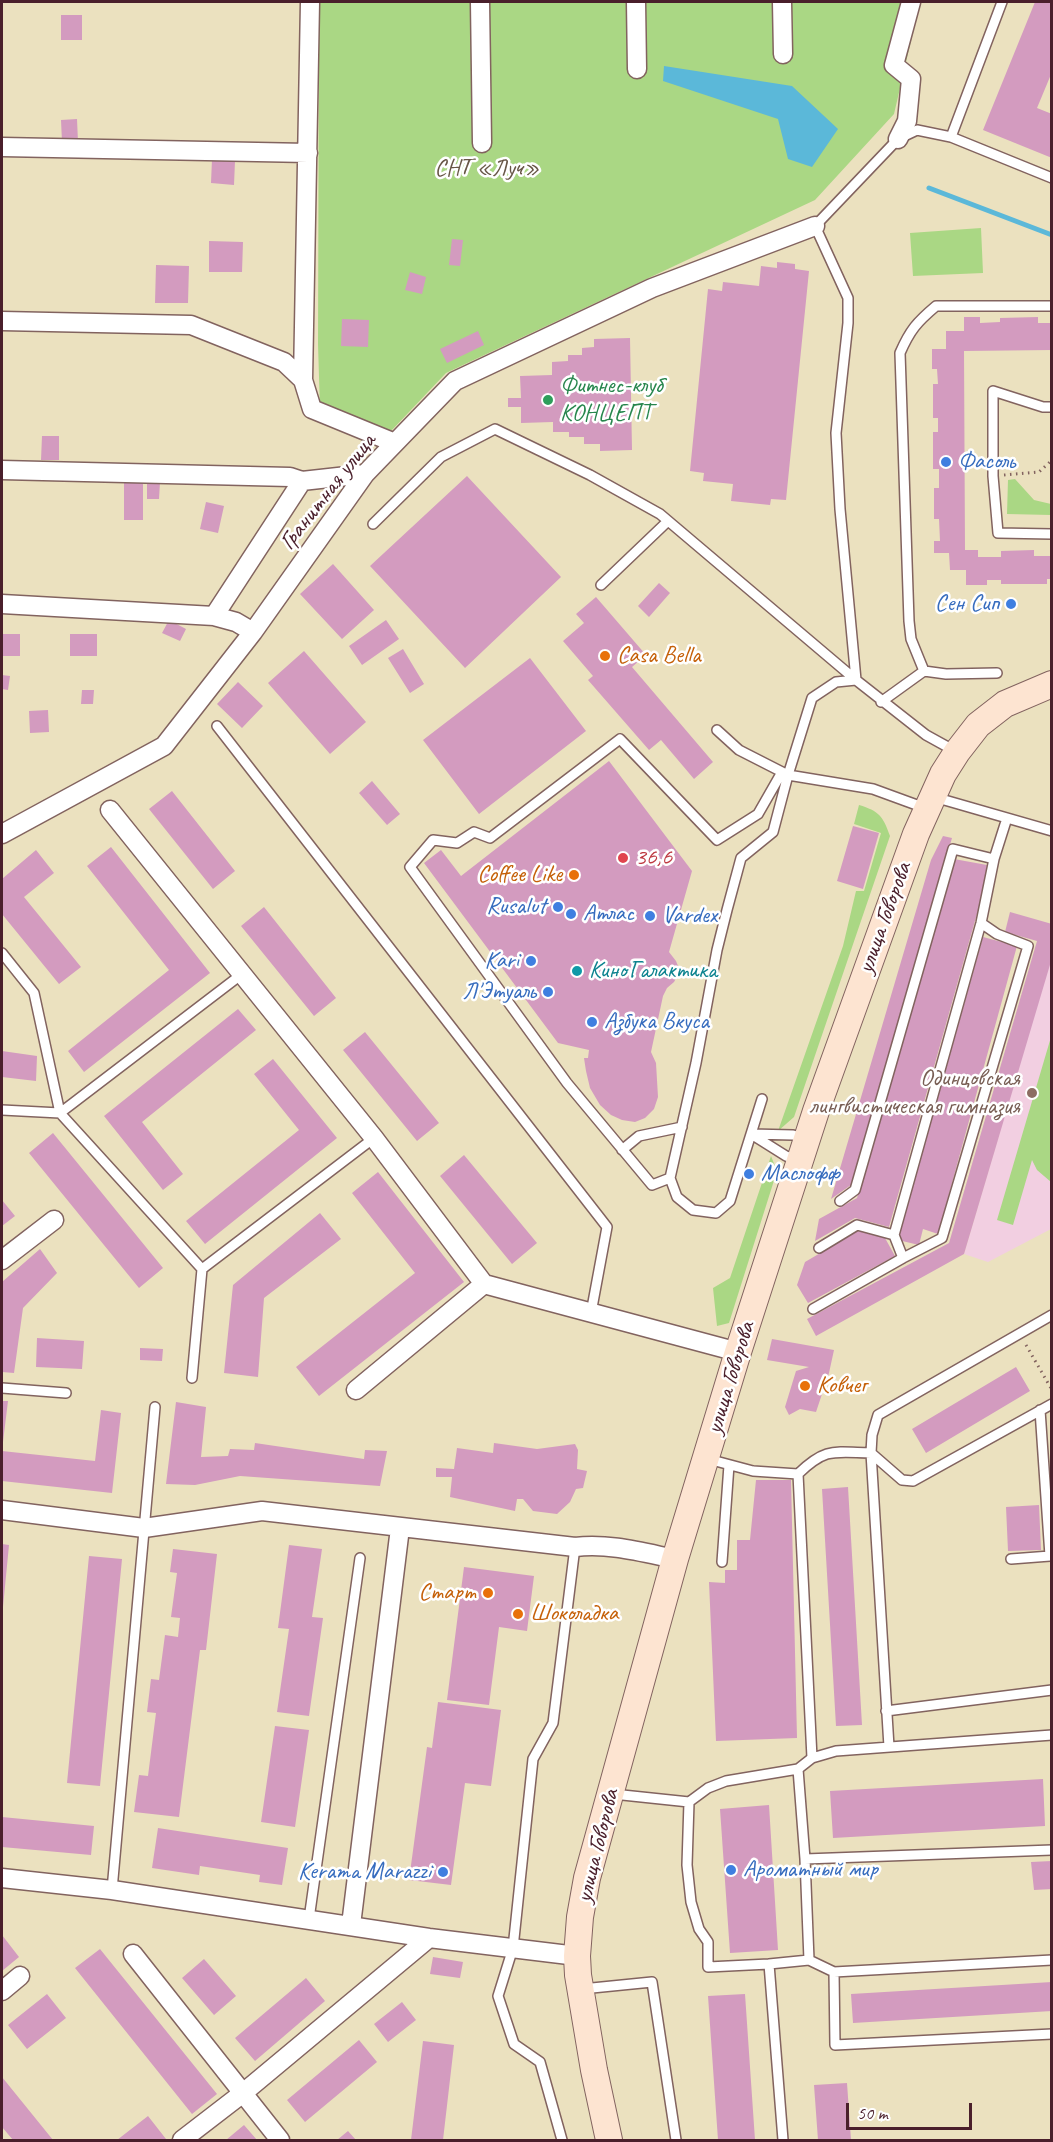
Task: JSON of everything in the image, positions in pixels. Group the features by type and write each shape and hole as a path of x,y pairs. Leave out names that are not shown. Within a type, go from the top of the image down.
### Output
{"main road":[{"name":"улица Говорова","path":"609,2140 579,1989 577,1956 580,1917 587,1878 675,1559 717,1462 738,1352 803,1150 888,907 929,802 957,752 978,725 996,710 1052,684"}],"street":[{"path":"310,2 303,380 312,409 395,443"},
{"path":"480,2 482,143"},
{"path":"636,2 637,69"},
{"path":"782,2 783,54"},
{"path":"898,139 908,121 911,79 894,65 912,2"},
{"path":"2,147 308,153"},
{"name":"Гранитная улица","path":"2,834 164,746 253,632 365,474 455,381 652,288 815,226"},
{"path":"2,321 191,325 284,362 303,380"},
{"path":"2,470 290,477 302,481 365,474"},
{"path":"214,616 302,481"},
{"path":"2,604 214,616 236,622 253,632"},
{"path":"110,810 374,1138 484,1284 738,1352"},
{"path":"2,1260 54,1220"},
{"path":"356,1390 484,1284"},
{"path":"2,1510 144,1528 262,1511 575,1547 592,1545 618,1547 675,1559"},
{"path":"351,1925 400,1528"},
{"path":"2,1878 111,1890 429,1938 577,1956"},
{"path":"182,2140 243,2093 429,1938"},
{"path":"133,1954 280,2140"},
{"path":"2,1991 20,1976"}],"lane":[{"path":"951,137 1002,2"},
{"path":"856,681 840,510 836,433 848,323 848,298 815,226 898,139 917,130 951,137 1052,178"},
{"path":"924,671 911,639 909,621 900,353 911,329 936,306 1052,306"},
{"path":"1052,407 1043,407 993,391 993,476 998,533 1052,534"},
{"path":"374,524 441,457 495,429 590,475 660,514 881,702 926,735 957,752"},
{"path":"601,585 668,521"},
{"path":"881,702 924,671 946,674 997,674"},
{"path":"762,1099 730,1201 716,1213 693,1210 677,1197 670,1178 696,1063 717,950 741,858 773,832 785,773 812,698 836,682 856,681"},
{"path":"217,726 607,1227 591,1313"},
{"path":"717,730 739,750 785,773 873,789 1007,818 1052,831"},
{"path":"670,1178 652,1185 622,1150 567,1083 410,867 433,840 457,843 474,832 490,838 620,739 717,840 758,814 785,773"},
{"path":"903,1258 894,1235 981,923 994,859 1007,818"},
{"path":"840,1201 855,1190 953,849 994,859"},
{"path":"813,1309 942,1238 1028,946 998,934 981,923"},
{"path":"2,953 34,993 60,1113 202,1269"},
{"path":"2,1110 60,1113 242,974"},
{"path":"622,1150 639,1136 682,1127"},
{"path":"751,1134 793,1135 803,1150 786,1156 751,1134"},
{"path":"192,1378 202,1269 374,1138"},
{"path":"819,1248 857,1225 894,1235"},
{"path":"889,1748 871,1453 872,1435 878,1415 1052,1314"},
{"path":"2,1388 66,1392"},
{"path":"722,1562 717,1462 753,1471 798,1474 813,1460 829,1452 871,1453 902,1480 913,1480 1052,1404"},
{"path":"111,1890 155,1407"},
{"path":"1011,1559 1050,1556 1040,1410"},
{"path":"798,1474 812,1758"},
{"path":"562,2140 540,2062 513,2044 498,1996 513,1948 533,1759 553,1723 575,1547"},
{"path":"309,1919 360,1558"},
{"path":"886,1712 1052,1690"},
{"path":"611,1794 689,1802 708,1788 726,1781 798,1769 812,1758 836,1751 1052,1735"},
{"path":"798,1769 805,1859 809,1960"},
{"path":"689,1802 687,1865 691,1902 699,1929 708,1942 708,1967 809,1960 834,1972 1052,1960"},
{"path":"805,1859 1052,1850"},
{"path":"769,1964 783,2140"},
{"path":"834,1972 836,2045 1052,2034"},
{"path":"579,1989 652,1982 676,2140"}],"path":[{"path":"993,476 1040,472 1052,460"},
{"path":"1020,1333 1052,1390"}],"shaded area":[{"name":"Одинцовская лингвистическая гимназия","path":"1051,958 1051,1229 988,1262 964,1254"}],"green space":[{"name":"СНТ «Луч»","path":"319,2 920,2 894,114 815,200 446,373 391,431 320,409 318,344"},
{"path":"981,228 983,273 913,276 910,233"},
{"path":"1015,479 1034,500 1051,504 1051,515 1007,514 1008,480"},
{"path":"859,805 879,815 890,836 794,1117 778,1131 843,946 856,891 864,891 881,833 854,824"},
{"path":"1051,1037 1051,1182 1037,1170 1032,1160 1013,1225 997,1220"},
{"path":"771,1156 777,1171 729,1323 717,1326 713,1288 730,1278"}],"water":[{"path":"664,66 792,86 838,129 812,167 788,159 778,119 663,81"}],"building":[{"path":"1035,2 1052,2 1052,72 1037,108 1052,114 1052,158 983,130"},
{"path":"61,15 82,15 82,40 61,40"},
{"path":"77,119 78,142 62,142 61,120"},
{"path":"212,159 235,161 234,185 211,183"},
{"path":"452,239 463,240 460,266 449,265"},
{"path":"209,241 243,242 242,272 209,272"},
{"path":"777,262 795,264 795,269 809,271 786,500 771,499 770,505 731,501 733,484 703,481 704,473 690,471 708,289 722,291 723,282 759,286 761,266 777,268"},
{"path":"156,265 189,266 188,303 155,303"},
{"path":"410,272 426,277 422,294 405,290"},
{"path":"964,317 980,317 980,323 1000,322 1000,318 1038,317 1038,323 1052,323 1052,350 964,351 965,550 978,550 978,557 1001,557 1001,551 1034,550 1034,556 1052,556 1052,579 1047,579 1047,584 1001,584 1001,580 987,580 987,585 966,585 966,570 950,570 949,553 934,553 934,541 940,541 939,519 934,519 934,488 939,488 939,469 933,469 933,432 938,432 938,418 933,418 933,384 938,384 937,369 932,369 932,349 946,349 946,331 964,331"},
{"path":"342,319 369,320 368,347 341,346"},
{"path":"478,331 484,345 447,363 440,349"},
{"path":"630,338 632,450 600,451 600,444 584,444 584,437 569,437 569,432 553,432 553,422 521,423 521,407 508,407 508,398 521,398 520,376 552,375 552,362 568,361 568,355 582,355 582,348 594,347 594,339"},
{"path":"42,436 59,436 59,460 41,460"},
{"path":"467,476 561,577 465,668 370,566"},
{"path":"143,477 143,520 124,520 124,478"},
{"path":"147,482 160,482 159,499 147,499"},
{"path":"206,502 224,506 218,533 200,529"},
{"path":"333,564 374,610 342,639 300,594"},
{"path":"659,583 670,593 649,617 638,606"},
{"path":"596,597 646,655 632,667 713,762 694,779 661,740 649,750 588,680 593,676 563,641 584,623 576,614"},
{"path":"169,620 186,629 180,641 162,633"},
{"path":"386,620 399,639 362,665 349,646"},
{"path":"2,634 20,634 20,656 2,656"},
{"path":"70,634 97,634 97,656 70,656"},
{"path":"403,649 424,684 410,693 388,658"},
{"path":"304,651 366,722 330,754 268,683"},
{"path":"530,658 586,731 479,814 423,740"},
{"path":"2,675 10,676 8,690 2,689"},
{"path":"238,682 263,706 242,728 217,704"},
{"path":"82,690 94,690 93,704 81,704"},
{"path":"48,710 49,732 30,733 29,711"},
{"name":"Атлас","path":"609,761 692,871 669,952 680,971 663,996 651,1052 656,1063 658,1097 654,1109 645,1118 635,1122 611,1115 600,1105 590,1088 586,1071 584,1058 588,1058 589,1050 558,1043 424,863 441,850 461,876"},
{"path":"372,781 400,814 387,825 359,793"},
{"path":"172,791 235,871 213,889 149,809"},
{"path":"853,826 879,833 863,889 837,881"},
{"path":"943,836 952,838 851,1185 831,1199 931,860"},
{"path":"111,847 210,973 84,1072 68,1051 169,970 87,866"},
{"path":"36,850 54,873 24,897 81,967 59,984 2,914 2,879"},
{"path":"954,859 987,865 980,903 889,1227 855,1218 815,1241 819,1219 857,1198"},
{"path":"264,907 336,998 314,1016 241,926"},
{"path":"1010,912 1052,924 1052,958 964,1254 816,1336 807,1319 949,1243 1037,941 1005,932"},
{"path":"983,937 1017,946 938,1234 923,1229 919,1245 898,1240"},
{"path":"238,1009 256,1030 142,1122 183,1174 163,1190 104,1116"},
{"path":"365,1032 439,1123 417,1141 343,1050"},
{"path":"2,1051 37,1056 36,1081 2,1077"},
{"path":"273,1059 337,1138 205,1244 186,1221 299,1130 254,1074"},
{"path":"53,1133 163,1268 139,1288 29,1153"},
{"path":"464,1155 537,1243 512,1264 440,1176"},
{"path":"378,1172 464,1282 319,1396 296,1367 415,1273 352,1193"},
{"path":"2,1200 15,1216 2,1226"},
{"path":"320,1213 341,1239 264,1298 258,1377 224,1373 233,1285"},
{"path":"858,1231 885,1238 895,1256 808,1303 797,1285 805,1262"},
{"path":"40,1249 57,1273 23,1308 14,1373 2,1372 2,1282"},
{"path":"37,1338 84,1341 82,1369 36,1367"},
{"path":"772,1339 834,1350 816,1412 800,1409 789,1415 785,1407 796,1371 809,1367 767,1360"},
{"path":"140,1348 163,1349 162,1361 140,1360"},
{"path":"1016,1367 1030,1391 926,1453 912,1429"},
{"path":"2,1401 8,1401 3,1442 2,1442"},
{"path":"176,1402 206,1407 201,1457 228,1456 230,1449 254,1450 255,1443 364,1459 365,1450 387,1451 380,1486 240,1476 195,1485 166,1484"},
{"path":"101,1410 121,1413 112,1493 2,1481 2,1451 95,1461"},
{"path":"494,1443 537,1449 575,1444 578,1450 577,1469 587,1471 583,1488 576,1489 570,1502 557,1514 533,1511 523,1499 517,1499 515,1511 450,1497 452,1477 436,1477 436,1468 454,1469 457,1448 493,1453"},
{"path":"756,1480 791,1480 797,1738 716,1741 709,1582 725,1583 725,1570 737,1570 737,1540 750,1540"},
{"path":"848,1487 862,1725 836,1726 822,1489"},
{"path":"1039,1505 1041,1550 1008,1551 1006,1507"},
{"path":"2,1544 9,1545 3,1607 2,1607"},
{"path":"289,1545 322,1549 312,1617 323,1618 309,1716 277,1712 289,1629 278,1628"},
{"path":"173,1549 217,1554 206,1650 200,1650 179,1817 134,1812 139,1775 148,1776 156,1713 147,1712 151,1679 159,1680 165,1635 178,1637 180,1618 171,1617 177,1573 170,1572"},
{"path":"89,1556 122,1559 100,1786 67,1783"},
{"path":"464,1567 534,1576 527,1631 499,1627 489,1705 447,1700"},
{"path":"438,1702 501,1710 491,1786 465,1783 451,1885 409,1880 427,1747 432,1748"},
{"path":"275,1726 309,1730 295,1827 261,1822"},
{"path":"1043,1779 1045,1826 833,1838 830,1791"},
{"path":"769,1805 778,1950 730,1953 720,1809"},
{"path":"2,1817 94,1826 91,1855 2,1847"},
{"path":"158,1828 288,1848 282,1885 259,1882 260,1875 200,1866 199,1875 152,1868"},
{"path":"1052,1861 1052,1889 1034,1890 1031,1862"},
{"path":"2,1935 19,1957 2,1971"},
{"path":"100,1949 217,2094 192,2114 75,1968"},
{"path":"433,1957 463,1962 460,1978 430,1974"},
{"path":"204,1959 236,1996 214,2015 182,1978"},
{"path":"306,1978 325,2001 255,2061 235,2038"},
{"path":"1052,1982 1052,2011 853,2023 851,1994"},
{"path":"47,1994 66,2018 27,2049 8,2025"},
{"path":"745,1994 755,2140 718,2140 708,1996"},
{"path":"402,2002 416,2020 388,2042 374,2024"},
{"path":"359,2040 377,2062 305,2122 287,2100"},
{"path":"423,2041 454,2045 443,2140 411,2140"},
{"path":"2,2077 53,2140 13,2140 2,2127"},
{"path":"847,2083 851,2140 818,2140 814,2085"},
{"path":"148,2116 165,2140 117,2140"},
{"path":"244,2125 257,2140 226,2140"},
{"path":"348,2131 356,2140 337,2140"}],"waterway":[{"path":"929,188 1052,235"}],"place":[{"name":"Фитнес-клуб КОНЦЕПТ","path":"548,400"},
{"name":"Фасоль","path":"946,462"},
{"name":"Сен Сип","path":"1011,604"},
{"name":"Casa Bella","path":"605,656"},
{"name":"36,6","path":"623,858"},
{"name":"Coffee Like","path":"574,875"},
{"name":"Rusalut","path":"558,907"},
{"name":"Атлас","path":"571,914"},
{"name":"Vardex","path":"650,916"},
{"name":"Kari","path":"531,961"},
{"name":"КиноГалактика","path":"577,971"},
{"name":"Л'Этуаль","path":"548,992"},
{"name":"Азбука Вкуса","path":"592,1022"},
{"name":"Одинцовская лингвистическая гимназия","path":"1032,1093"},
{"name":"Маслофф","path":"749,1174"},
{"name":"Ковчег","path":"805,1386"},
{"name":"Старт","path":"488,1593"},
{"name":"Шоколадка","path":"518,1614"},
{"name":"Ароматный мир","path":"731,1870"},
{"name":"Kerama Marazzi","path":"443,1872"}]}
